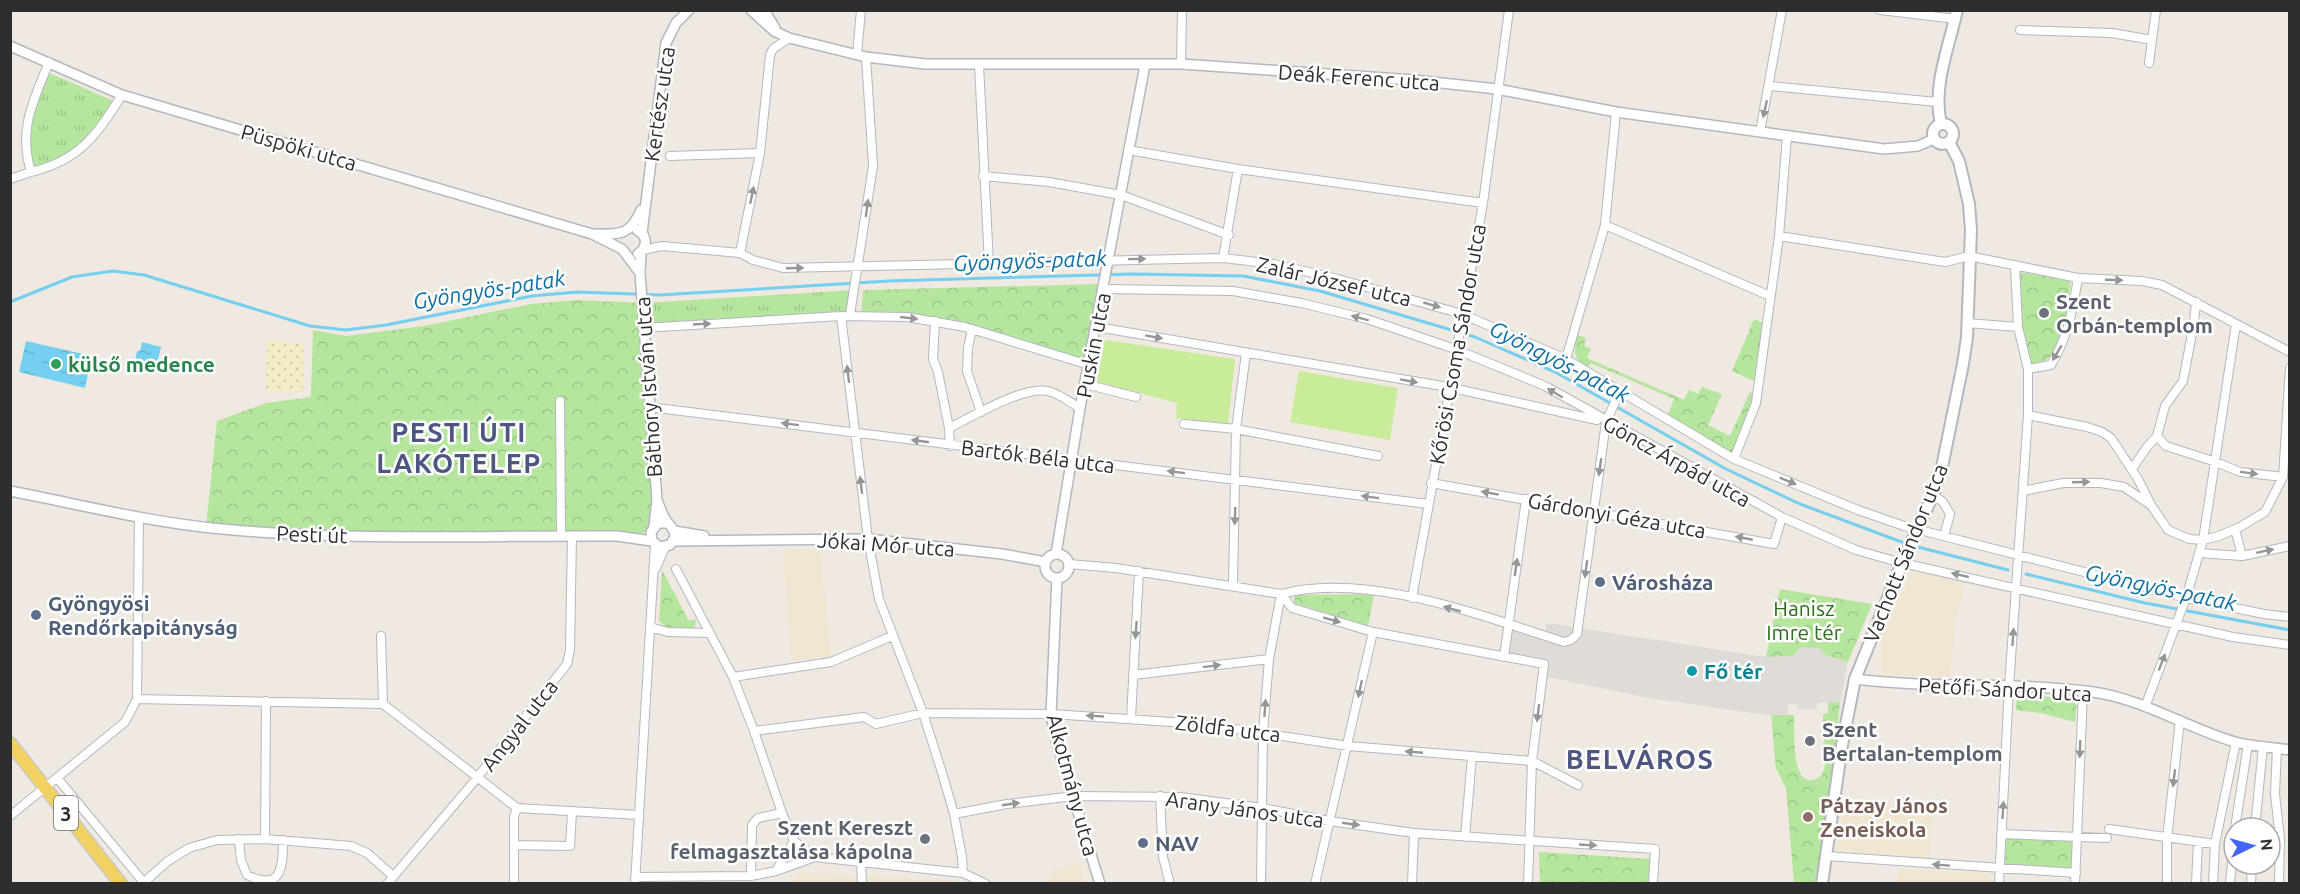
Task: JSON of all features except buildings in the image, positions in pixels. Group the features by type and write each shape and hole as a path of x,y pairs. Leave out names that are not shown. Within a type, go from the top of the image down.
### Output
{"main road":[{"path":"1941,124 1937,102 1956,15"},
{"path":"1941,124 1945,124 1952,130 1952,139 1942,144 1934,139 1933,132 1941,124"},
{"name":"Vachott Sándor utca","path":"1822,884 1842,745 1855,679 1902,563 1933,495 1952,425 1963,364 1967,323 1970,204 1959,161 1949,142"},
{"name":"3","path":"10,743 47,787 121,884"}],"street":[{"name":"Kertész utca","path":"644,236 646,199 666,43 668,36 687,12 696,10"},
{"path":"751,10 767,26 785,36"},
{"path":"764,10 785,36"},
{"path":"850,315 859,269 873,166 862,56 861,10"},
{"path":"1181,64 1182,10"},
{"name":"Kőrösi Csoma Sándor utca","path":"1412,598 1448,387 1483,203 1509,10"},
{"path":"1760,132 1782,10"},
{"path":"1880,10 1956,15"},
{"path":"2149,63 2156,10"},
{"path":"2020,30 2112,33 2152,40"},
{"path":"740,253 760,153 770,55 772,49 785,36"},
{"name":"Deák Ferenc utca","path":"785,36 862,56 925,64 1181,64 1414,80 1497,89 1616,111 1884,149 1918,146 1934,139"},
{"name":"Püspöki utca","path":"10,46 122,95 592,234"},
{"path":"31,172 26,154 26,128 49,63"},
{"name":"Puskin utca","path":"1056,554 1080,408 1145,64"},
{"path":"979,65 989,264"},
{"path":"1770,86 1937,102"},
{"path":"10,179 53,167 77,154 111,114 122,95"},
{"path":"1566,359 1605,225 1616,111"},
{"path":"1787,136 1779,236 1756,403 1734,459 1858,510 1917,529 2186,599 2289,617"},
{"path":"1128,150 1238,169 1483,203"},
{"path":"670,156 760,153"},
{"path":"1223,258 1238,169"},
{"path":"983,176 1049,182 1121,195 1228,234"},
{"path":"639,273 624,251 620,238 637,219 646,199"},
{"path":"1605,225 1770,296"},
{"path":"592,234 636,230 662,246"},
{"path":"592,234 634,255 662,246"},
{"path":"642,251 644,236"},
{"path":"1779,236 1945,262 1969,256 2078,278 2142,280 2162,285 2289,352"},
{"name":"Zalár József utca","path":"662,246 740,253 753,260 783,268 859,269 1223,258 1275,264 1338,279 1462,317 1566,359 1734,459"},
{"name":"Báthory István utca","path":"642,251 639,273 657,500 655,538"},
{"path":"1999,884 2009,687 2028,415 2028,369 2018,327 2015,265"},
{"path":"2028,369 2050,365 2064,343 2078,278"},
{"name":"Göncz Árpád utca","path":"1104,288 1233,291 1301,303 1367,319 1456,347 1545,387 1782,518 1856,550 1902,563 2177,620 2233,637 2289,645"},
{"path":"2132,469 2157,436 2164,406 2183,381 2196,302"},
{"path":"643,328 850,315 907,317 972,329 1089,365"},
{"path":"841,316 868,539 879,599 923,713 954,813 963,873"},
{"path":"935,321 933,360 938,372 950,428 950,446"},
{"path":"1967,323 2018,327"},
{"path":"2145,707 2186,599 2203,540 2236,324"},
{"path":"1097,327 1448,387 1606,422"},
{"path":"972,329 967,371 981,412"},
{"path":"1233,585 1236,429 1246,353"},
{"path":"2028,415 2102,432 2111,438 2168,530 2189,539 2203,540 2235,530 2265,512 2286,474 2289,368"},
{"path":"1085,384 1136,397"},
{"path":"950,428 981,412 1038,389 1051,392 1080,408"},
{"path":"1069,564 1139,571 1281,594 1296,590 1334,588 1381,590 1508,624 1564,642 1571,640 1577,634 1606,422 1620,392"},
{"path":"560,401 561,536"},
{"name":"Bartók Béla utca","path":"649,407 1428,504"},
{"path":"1184,424 1236,429 1378,456"},
{"path":"2157,436 2166,446 2240,472 2286,474"},
{"name":"Gárdonyi Géza utca","path":"1431,483 1774,544 1782,518"},
{"path":"2023,491 2063,483 2101,483 2124,487 2151,505"},
{"name":"Pesti út","path":"10,491 139,517 206,527 288,534 655,538 658,523 671,527"},
{"path":"1933,495 1943,501 1950,514 1944,536"},
{"path":"1504,657 1526,499"},
{"name":"Báthory István utca","path":"657,500 671,527"},
{"path":"10,816 125,722 137,699 139,517"},
{"path":"671,527 674,541 655,538 655,572 635,880 751,876 815,857 963,873 986,884"},
{"name":"Jókai Mór utca","path":"671,527 724,539"},
{"path":"2235,530 2242,556"},
{"name":"Angyal utca","path":"387,884 477,778 567,664 570,650 572,536"},
{"name":"Jókai Mór utca","path":"674,541 868,539 1002,554 1046,562"},
{"path":"2199,553 2242,556 2289,546"},
{"path":"1056,554 1065,557 1069,564 1066,574 1058,578 1047,572 1046,562 1056,554"},
{"path":"676,569 733,677 794,841 815,857"},
{"path":"1131,718 1139,571"},
{"name":"Alkotmány utca","path":"1058,578 1051,714 1100,884"},
{"path":"1281,594 1292,608 1373,632 1544,664 1532,761 1528,884"},
{"path":"1262,884 1263,732 1269,659 1281,594"},
{"path":"650,627 669,632 709,633"},
{"path":"1315,884 1373,632"},
{"path":"381,636 383,704"},
{"path":"733,677 831,662 892,636"},
{"path":"1132,675 1269,659"},
{"name":"Petőfi Sándor utca","path":"1855,679 1893,684 2096,692 2145,707 2236,742 2289,750"},
{"path":"2075,884 2083,691"},
{"path":"137,699 383,704 517,808 639,815"},
{"path":"265,839 266,701"},
{"name":"Zöldfa utca","path":"754,731 864,717 876,724 923,713 1051,714 1131,718 1263,732 1348,746 1532,761"},
{"path":"2167,884 2167,838 2180,720"},
{"path":"2213,884 2215,844 2236,742"},
{"path":"2237,816 2248,744"},
{"path":"2256,816 2264,746"},
{"path":"2277,748 2275,794 2280,839 2278,884"},
{"path":"1465,837 1472,757"},
{"path":"1532,761 1578,785"},
{"path":"58,779 143,883 168,861 189,848 217,840 239,839 351,846 367,853 393,876"},
{"name":"Arany János utca","path":"954,813 1074,796 1160,796 1212,800 1329,821 1414,833 1655,849 1653,884"},
{"path":"1160,796 1163,857 1170,884"},
{"path":"514,884 514,817 517,808"},
{"path":"514,845 570,846 572,812"},
{"path":"751,876 752,825 758,818 782,813"},
{"path":"2109,829 2215,844"},
{"path":"1412,884 1414,833"},
{"path":"2001,834 2107,838"},
{"path":"239,839 247,875 265,880 275,878 281,873 283,840"},
{"path":"776,870 794,841"},
{"path":"2196,884 2198,842"},
{"path":"1826,856 2076,873"},
{"path":"861,862 862,884"}],"shaded area":[{"path":"820,549 831,657 791,661 783,550"},
{"path":"1907,572 1930,573 1965,581 1955,623 1950,676 1884,675 1881,665 1882,632 1897,593 1905,593"},
{"name":"Fő tér","path":"1516,623 1545,632 1547,623 1766,657 1793,656 1801,647 1819,648 1827,656 1848,662 1840,702 1817,703 1817,709 1799,710 1798,704 1788,704 1788,715 1765,715 1649,698 1538,675 1539,666 1504,657 1508,625"},
{"path":"1845,799 1934,810 1928,858 1836,850"},
{"path":"1078,864 1085,883 1049,883 1053,870"},
{"path":"1898,869 1991,874 1990,883 1897,883"},
{"path":"800,873 855,876 855,883 794,883 794,877"},
{"path":"867,875 954,881 965,883 867,883"}],"green space":[{"path":"47,72 116,102 75,153 32,170 28,128"},
{"path":"2020,272 2071,281 2066,319 2058,345 2043,362 2031,365 2021,334"},
{"path":"1102,284 1086,361 976,328 861,315 863,290"},
{"path":"854,290 845,316 643,328 642,303"},
{"path":"577,300 642,303 656,489 651,532 624,535 403,536 206,527 217,421 266,403 311,397 313,330 346,336 424,326 531,304"},
{"path":"1754,319 1766,324 1758,383 1732,371"},
{"path":"1578,335 1586,338 1584,346 1591,349 1587,358 1684,400 1689,390 1698,394 1702,387 1722,394 1708,425 1730,436 1750,392 1757,395 1734,459 1666,419 1674,399 1591,363 1587,369 1579,362 1575,354"},
{"path":"1105,340 1235,359 1228,424 1176,418 1177,403 1097,382"},
{"path":"1299,371 1398,388 1390,440 1290,422"},
{"path":"662,570 689,621 695,619 696,624 693,628 667,627 659,621"},
{"name":"Hanisz Imre tér","path":"1780,589 1872,604 1848,662 1827,656 1766,657"},
{"path":"1374,594 1368,626 1294,603 1295,595"},
{"path":"2017,694 2077,699 2075,722 2041,713 2016,710"},
{"path":"1828,702 1840,702 1830,798 1817,883 1794,883 1786,788 1776,769 1771,715 1794,715 1797,766 1806,780 1814,780 1821,775 1825,766 1823,714 1828,713"},
{"path":"2001,834 2077,837 2076,873 2000,869"},
{"path":"1539,852 1651,859 1650,883 1540,883"}],"sand":[{"path":"267,340 303,344 303,392 266,390"}],"water":[{"name":"külső medence","path":"26,341 92,356 85,388 19,372"},
{"path":"142,342 161,347 157,364 145,361 144,364 135,362"}],"waterway":[{"name":"Gyöngyös-patak","path":"10,302 72,277 113,271 144,275 310,326 346,330 386,325 532,296 577,292 660,295 889,281 1133,274 1243,276 1320,291 1475,337 1557,373 1726,469 1800,504 1907,544"},
{"name":"Gyöngyös-patak","path":"1914,546 2008,570"},
{"name":"Gyöngyös-patak","path":"2026,574 2145,603 2290,630"}],"place":[{"name":"Szent Orbán-templom","path":"2044,313"},
{"name":"külső medence","path":"56,364"},
{"name":"Városháza","path":"1600,582"},
{"name":"Gyöngyösi Rendőrkapitányság","path":"36,615"},
{"name":"Fő tér","path":"1692,671"},
{"name":"Szent Bertalan-templom","path":"1810,741"},
{"name":"Pátzay János Zeneiskola","path":"1808,817"},
{"name":"Szent Kereszt felmagasztalása kápolna","path":"925,839"},
{"name":"NAV","path":"1143,843"}],"district":[{"name":"PESTI ÚTI LAKÓTELEP","path":"459,448"},
{"name":"BELVÁROS","path":"1640,759"}]}
